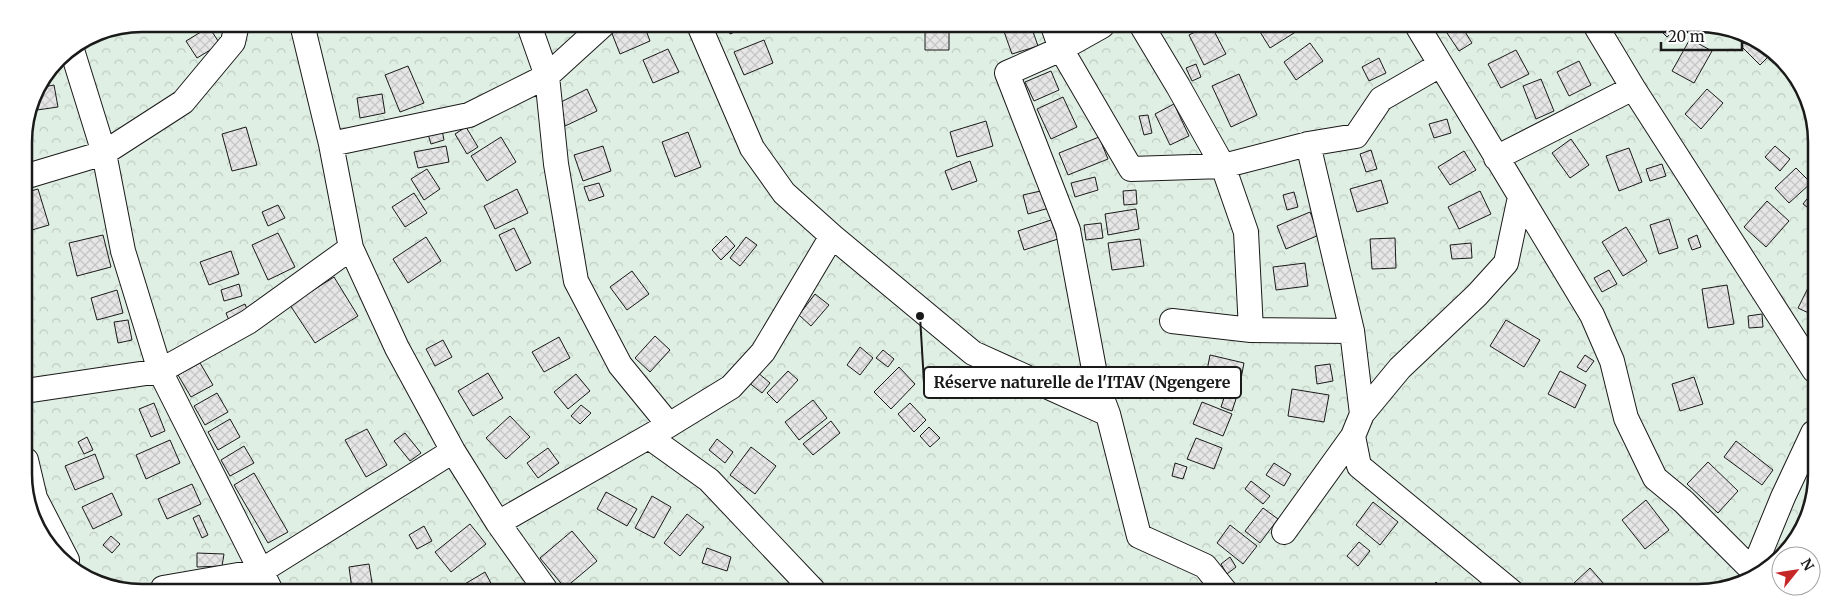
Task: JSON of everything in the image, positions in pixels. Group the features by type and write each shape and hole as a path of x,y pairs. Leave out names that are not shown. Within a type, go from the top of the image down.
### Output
{"street":[{"path":"33,174 104,153 183,102 233,42 235,32"},
{"path":"304,32 331,144 351,248 397,348 453,451 498,523 540,584"},
{"path":"531,32 547,76 556,164 576,281 620,365 659,431 709,480 807,584"},
{"path":"331,144 469,115 547,76 595,32"},
{"path":"702,32 752,148 784,193 832,236 973,353 1108,414"},
{"path":"1055,32 1061,49 1132,170 1223,166 1308,144 1356,136 1382,99 1440,66"},
{"path":"1091,32 1061,49 1006,73 1068,230 1097,385 1108,414 1139,536 1205,566 1219,583"},
{"path":"1146,32 1223,166 1246,232 1251,330"},
{"path":"1421,32 1592,315 1612,361 1626,418 1655,478 1684,502 1750,570"},
{"path":"1599,32 1633,88 1808,361"},
{"path":"74,57 104,153 122,251 160,370 265,580"},
{"path":"1496,158 1633,88"},
{"path":"1308,144 1352,331 1362,414"},
{"path":"1284,532 1353,436 1362,414 1400,368 1477,295 1506,263 1520,197"},
{"path":"498,523 659,431 731,387 763,352 832,236"},
{"path":"32,390 160,370 248,322 351,248"},
{"path":"1172,321 1251,330 1352,331"},
{"path":"1353,436 1359,466 1500,583"},
{"path":"1755,568 1783,497 1808,445"},
{"path":"215,584 265,580 453,451"},
{"path":"36,500 59,545"}],"green space":[{"path":"143,32 1698,32 1727,36 1753,47 1776,65 1794,88 1803,107 1806,121 1808,135 1808,488 1805,502 1790,535 1781,546 1771,546 1771,556 1765,561 1734,578 1706,583 143,584 114,580 88,569 60,546 44,522 38,509 35,495 32,473 33,128 44,94 51,81 65,65 88,47 121,35"}],"building":[{"path":"201,32 212,32 220,44 197,58 186,41"},
{"path":"611,32 647,32 650,41 620,54"},
{"path":"925,32 949,32 949,50 925,50"},
{"path":"1004,32 1033,32 1038,46 1012,54"},
{"path":"1195,32 1215,32 1226,54 1204,65 1189,35"},
{"path":"1260,32 1296,32 1270,48"},
{"path":"1465,32 1472,43 1459,51 1447,33"},
{"path":"1662,32 1673,32 1667,37"},
{"path":"1690,39 1712,51 1694,83 1672,71"},
{"path":"764,40 773,63 744,75 734,52"},
{"path":"1310,43 1323,61 1296,80 1284,62"},
{"path":"1744,43 1768,57 1760,65 1741,46"},
{"path":"668,49 679,72 653,83 643,60"},
{"path":"1516,50 1529,74 1501,88 1488,64"},
{"path":"1379,58 1386,73 1369,81 1362,67"},
{"path":"1579,61 1591,85 1569,96 1557,72"},
{"path":"1196,64 1201,77 1192,81 1186,68"},
{"path":"408,66 424,103 400,112 385,75"},
{"path":"1051,71 1059,90 1034,101 1025,82"},
{"path":"1239,74 1257,115 1231,127 1212,86"},
{"path":"1541,79 1554,111 1536,119 1523,86"},
{"path":"54,85 58,107 38,110 44,94 48,86"},
{"path":"587,89 597,111 565,126 561,102"},
{"path":"1707,89 1723,103 1701,129 1685,114"},
{"path":"382,94 385,113 360,118 357,98"},
{"path":"1063,97 1077,127 1051,139 1037,109"},
{"path":"1174,104 1189,136 1170,145 1155,114"},
{"path":"1148,115 1152,133 1144,135 1139,116"},
{"path":"1447,119 1451,133 1434,138 1429,124"},
{"path":"986,121 993,146 957,157 950,132"},
{"path":"246,127 257,165 232,171 222,134"},
{"path":"466,127 478,147 467,154 455,134"},
{"path":"442,130 444,140 431,144 428,134"},
{"path":"688,132 701,167 675,177 662,142"},
{"path":"501,137 516,162 487,181 471,156"},
{"path":"1099,137 1108,159 1068,175 1059,153"},
{"path":"1571,139 1589,165 1570,178 1552,153"},
{"path":"446,146 449,162 418,168 414,152"},
{"path":"603,146 611,171 583,181 574,155"},
{"path":"1775,146 1790,159 1780,171 1765,157"},
{"path":"1629,148 1642,182 1619,191 1606,156"},
{"path":"1371,150 1377,169 1366,172 1360,154"},
{"path":"1464,151 1476,170 1450,185 1438,167"},
{"path":"970,161 977,181 952,190 945,171"},
{"path":"1662,164 1666,176 1650,181 1646,169"},
{"path":"1796,168 1808,180 1808,186 1789,203 1775,188"},
{"path":"427,169 440,189 424,200 411,179"},
{"path":"1095,177 1098,190 1075,197 1071,183"},
{"path":"1381,180 1388,203 1357,212 1350,189"},
{"path":"599,183 604,196 589,201 584,187"},
{"path":"38,189 49,225 33,230 33,190"},
{"path":"517,189 528,213 495,229 484,206"},
{"path":"1045,190 1049,208 1028,214 1023,195"},
{"path":"1136,190 1137,204 1124,205 1123,191"},
{"path":"1480,191 1491,214 1459,229 1448,207"},
{"path":"1294,192 1298,207 1287,210 1283,195"},
{"path":"414,193 427,213 405,227 392,207"},
{"path":"1808,198 1808,208 1803,204"},
{"path":"1767,201 1789,221 1766,247 1744,227"},
{"path":"278,205 285,218 268,226 262,212"},
{"path":"1136,209 1139,229 1108,235 1105,214"},
{"path":"1310,212 1319,235 1286,249 1277,226"},
{"path":"1669,219 1678,248 1659,254 1650,225"},
{"path":"1051,220 1058,239 1024,250 1018,231"},
{"path":"1101,223 1103,238 1086,240 1084,225"},
{"path":"1626,227 1647,261 1623,276 1602,242"},
{"path":"514,228 531,263 516,271 499,235"},
{"path":"278,233 295,267 268,280 252,245"},
{"path":"103,235 111,267 77,276 69,243"},
{"path":"1697,235 1701,247 1692,250 1688,239"},
{"path":"726,236 735,246 721,260 712,250"},
{"path":"426,237 441,261 408,283 393,259"},
{"path":"746,237 757,245 740,266 730,258"},
{"path":"1395,238 1396,268 1372,269 1370,239"},
{"path":"1140,239 1144,266 1112,270 1108,243"},
{"path":"1471,243 1472,258 1452,259 1450,245"},
{"path":"231,251 239,274 209,285 200,262"},
{"path":"1305,263 1308,286 1276,290 1273,267"},
{"path":"1609,270 1617,284 1602,292 1594,278"},
{"path":"632,271 649,294 627,310 610,287"},
{"path":"334,277 358,316 315,343 290,305"},
{"path":"239,284 242,296 224,301 221,290"},
{"path":"1727,285 1734,324 1708,328 1702,289"},
{"path":"1808,288 1808,313 1798,308"},
{"path":"117,290 123,313 97,320 91,298"},
{"path":"815,294 829,305 811,326 799,315"},
{"path":"245,304 249,314 230,323 226,313"},
{"path":"1762,314 1763,327 1749,328 1748,316"},
{"path":"128,320 132,340 118,343 114,322"},
{"path":"1506,320 1540,340 1524,367 1490,346"},
{"path":"655,336 670,350 650,372 635,358"},
{"path":"559,337 570,358 544,372 532,352"},
{"path":"443,340 452,357 435,366 426,349"},
{"path":"860,347 873,358 860,375 847,365"},
{"path":"883,350 894,359 888,367 876,358"},
{"path":"1210,355 1244,363 1239,389 1205,381"},
{"path":"1585,355 1594,361 1586,372 1577,367"},
{"path":"200,363 213,385 191,397 178,375"},
{"path":"1330,364 1333,381 1317,384 1315,366"},
{"path":"899,367 915,384 891,409 874,392"},
{"path":"788,371 798,380 777,403 767,393"},
{"path":"1560,371 1586,385 1575,408 1548,394"},
{"path":"757,372 770,383 762,393 748,382"},
{"path":"488,373 503,398 473,416 458,391"},
{"path":"576,374 590,391 568,409 554,392"},
{"path":"1694,377 1703,404 1680,411 1672,384"},
{"path":"1292,389 1329,395 1324,422 1288,416"},
{"path":"217,393 228,412 205,425 194,406"},
{"path":"1225,395 1236,399 1232,411 1221,407"},
{"path":"813,400 827,418 799,440 785,422"},
{"path":"1202,402 1232,414 1223,436 1193,424"},
{"path":"154,403 165,431 151,437 139,409"},
{"path":"910,403 926,420 914,432 898,414"},
{"path":"581,405 591,413 580,424 571,416"},
{"path":"510,416 530,437 506,459 486,438"},
{"path":"230,419 240,437 218,450 208,432"},
{"path":"831,421 840,433 813,455 803,444"},
{"path":"929,427 940,438 930,447 920,436"},
{"path":"367,429 387,465 366,477 345,440"},
{"path":"405,433 421,453 410,461 394,441"},
{"path":"87,437 93,450 84,454 78,442"},
{"path":"1196,438 1222,448 1214,469 1187,459"},
{"path":"717,439 733,452 725,463 709,450"},
{"path":"170,440 180,463 146,479 136,455"},
{"path":"1736,441 1773,470 1762,485 1724,457"},
{"path":"244,446 254,463 230,476 221,460"},
{"path":"751,447 776,466 755,494 730,475"},
{"path":"548,448 559,463 538,478 527,463"},
{"path":"95,454 104,478 75,490 65,466"},
{"path":"1708,462 1738,491 1718,513 1687,484"},
{"path":"1175,463 1187,467 1183,479 1172,476"},
{"path":"1274,463 1291,474 1284,486 1266,475"},
{"path":"254,473 288,532 268,543 234,485"},
{"path":"1251,481 1270,496 1263,504 1245,489"},
{"path":"192,484 201,504 167,519 158,499"},
{"path":"606,492 637,509 627,526 597,509"},
{"path":"112,493 122,515 93,529 82,507"},
{"path":"652,496 671,507 654,538 635,528"},
{"path":"1646,500 1669,530 1645,549 1622,520"},
{"path":"1373,502 1398,522 1380,545 1356,525"},
{"path":"1263,508 1278,519 1260,543 1245,531"},
{"path":"687,514 704,527 680,556 664,543"},
{"path":"199,515 208,535 202,538 193,518"},
{"path":"470,524 486,544 451,572 435,552"},
{"path":"1230,525 1257,546 1243,564 1217,543"},
{"path":"424,526 432,541 417,549 409,535"},
{"path":"572,531 597,561 570,584 561,584 540,558"},
{"path":"111,536 120,544 112,553 103,545"},
{"path":"1359,542 1370,551 1358,566 1347,556"},
{"path":"707,548 731,557 727,571 702,563"},
{"path":"197,553 224,554 222,566 197,567"},
{"path":"1230,557 1236,567 1227,574 1221,564"},
{"path":"369,564 372,584 351,584 349,567"},
{"path":"1590,568 1603,583 1574,583"},
{"path":"485,572 491,584 465,584"}],"place":[{"name":"Réserve naturelle de l'ITAV (Ngengere","path":"920,316"}]}
